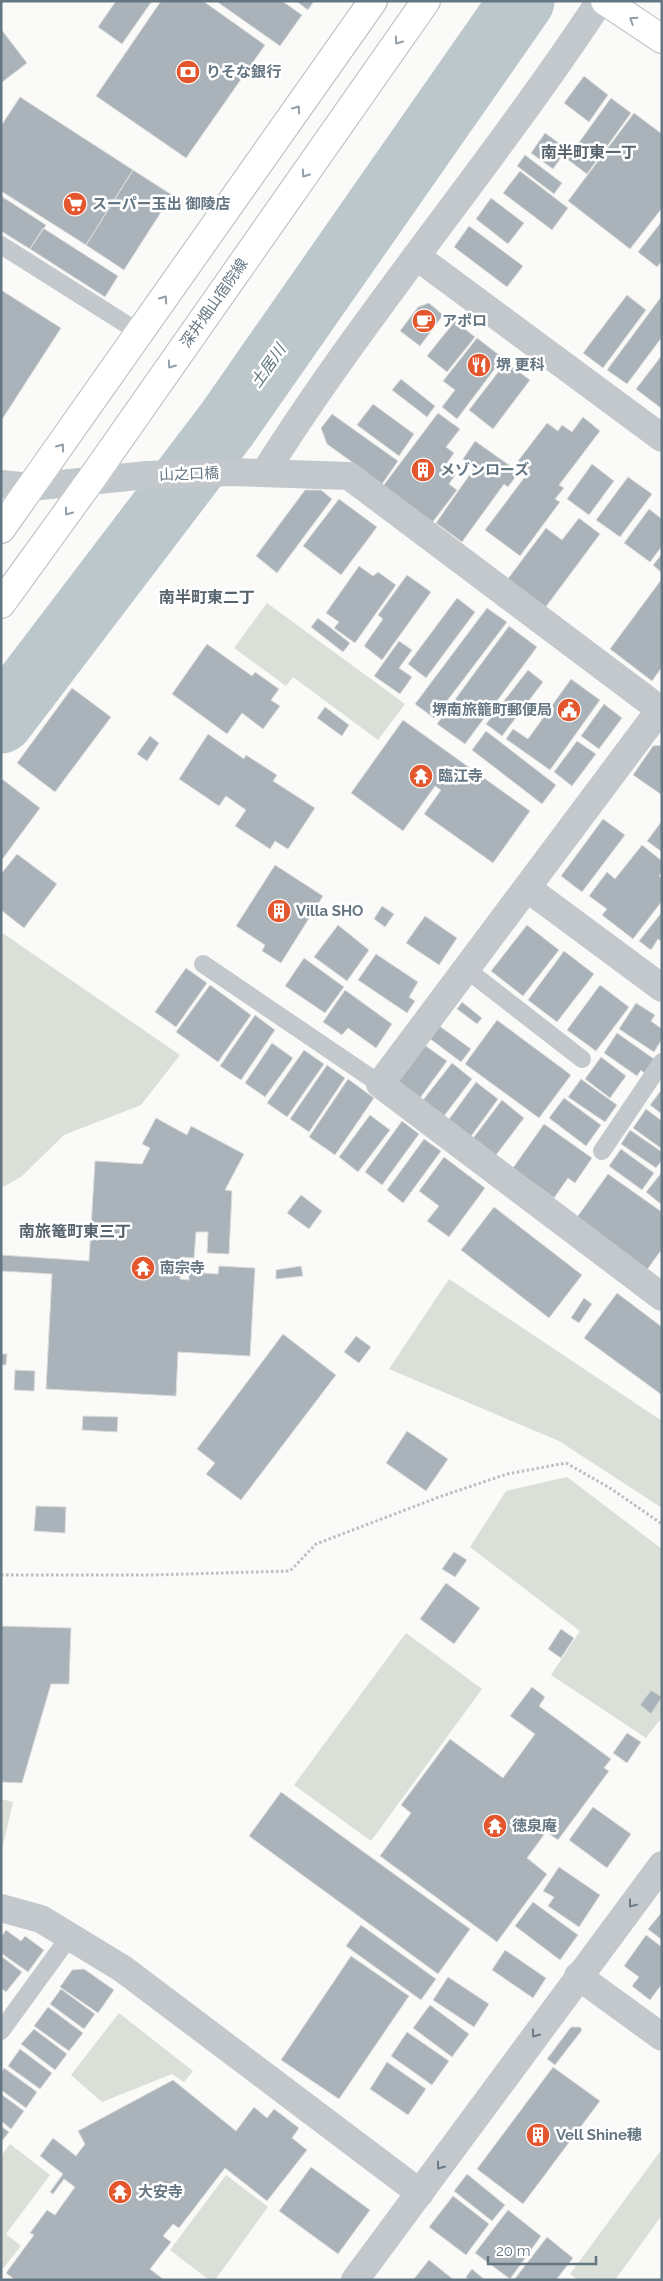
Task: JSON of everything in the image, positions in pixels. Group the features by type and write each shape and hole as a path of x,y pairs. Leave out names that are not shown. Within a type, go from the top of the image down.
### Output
{"main road":[{"path":"1,529 373,1"},
{"name":"深井畑山宿院線","path":"1,604 90,481 426,1"},
{"path":"605,1 662,39"}],"street":[{"path":"265,472 293,428 571,45 600,1"},
{"path":"416,256 662,438"},
{"name":"山之口橋","path":"1,484 31,487 147,475 231,472 349,476 661,709"},
{"path":"661,709 380,1084 662,1297"},
{"path":"527,888 662,988"},
{"path":"355,2280 578,1976 662,1865"},
{"path":"1,1908 41,1919 123,1969 420,2193"},
{"path":"578,1976 662,2037"}],"lane":[{"path":"1,246 140,333"},
{"path":"203,964 380,1084"},
{"path":"466,969 582,1059"},
{"path":"602,1151 662,1062"},
{"path":"1,2031 70,1936"}],"path":[{"path":"1,1575 151,1575 290,1571 316,1544 439,1496 507,1474 566,1463 610,1488 662,1524"}],"shaded area":[{"path":"267,603 405,704 378,740 293,677 286,686 234,648"},
{"path":"1,932 180,1055 141,1105 64,1135 21,1177 1,1188"},
{"path":"449,1279 662,1421 662,1508 559,1441 389,1369"},
{"path":"567,1477 662,1549 662,1722 659,1721 646,1738 551,1675 580,1631 470,1547 506,1491"},
{"path":"406,1633 482,1689 371,1841 294,1785"},
{"path":"1,1799 13,1802 1,1854"},
{"path":"119,2013 193,2071 184,2082 172,2074 102,2102 71,2075"},
{"path":"10,2144 50,2175 6,2234 21,2246 1,2271 1,2156"},
{"path":"662,2149 662,2215 615,2280 578,2280 570,2274"},
{"path":"226,2175 268,2207 215,2280 209,2280 170,2250"}],"building":[{"path":"116,1 152,1 122,44 98,27"},
{"path":"161,1 203,1 265,45 186,158 96,96"},
{"path":"216,1 282,1 302,15 280,46"},
{"path":"296,1 314,1 308,10"},
{"path":"1,29 27,63 1,83"},
{"path":"584,76 608,95 589,122 564,103"},
{"path":"20,97 133,170 86,245 1,191 1,126"},
{"path":"611,98 631,113 587,174 567,159"},
{"path":"634,113 662,134 662,208 630,249 568,201"},
{"path":"545,133 567,149 553,169 531,153"},
{"path":"525,155 562,183 554,194 517,166"},
{"path":"133,170 172,195 124,270 86,245"},
{"path":"520,171 568,208 552,230 503,193"},
{"path":"1,196 46,225 30,249 1,231"},
{"path":"491,198 524,223 508,244 476,219"},
{"path":"662,221 662,261 657,267 638,252"},
{"path":"469,226 523,266 507,287 454,247"},
{"path":"43,228 118,276 105,297 30,249"},
{"path":"1,290 61,328 1,421"},
{"path":"627,295 646,310 603,368 583,353"},
{"path":"661,297 662,337 627,384 607,370"},
{"path":"429,303 443,315 420,346 400,331 418,307"},
{"path":"455,321 475,337 447,372 427,356"},
{"path":"477,338 503,358 457,419 442,407 455,390 443,381"},
{"path":"662,355 662,409 636,389"},
{"path":"506,362 530,380 493,429 469,410"},
{"path":"401,379 435,406 427,417 392,390"},
{"path":"373,404 414,434 399,456 357,425"},
{"name":"メゾンローズ","path":"438,413 460,429 446,447 454,453 445,466 456,474 449,484 457,490 432,523 383,486"},
{"path":"332,414 398,461 382,484 327,444 321,428"},
{"path":"583,417 600,431 559,485 564,488 555,499 560,502 520,556 485,530 530,470 518,461 547,423 558,431 562,425 572,432"},
{"path":"475,441 519,472 508,487 504,484 462,542 436,523 475,467 463,459"},
{"path":"592,464 614,481 589,515 567,499"},
{"path":"628,477 652,494 620,537 596,520"},
{"path":"305,490 321,490 332,499 277,573 256,556"},
{"path":"339,499 377,527 341,575 303,546"},
{"path":"649,509 662,519 662,546 650,562 624,543"},
{"path":"579,518 600,534 545,608 507,580 546,528 562,540"},
{"path":"662,554 662,573 653,565"},
{"path":"359,566 373,576 378,572 396,585 355,643 334,628 339,622 326,613"},
{"path":"407,575 431,592 382,660 364,646 383,619 378,615"},
{"path":"661,580 662,667 652,681 610,649"},
{"path":"457,598 475,612 426,678 408,664"},
{"path":"487,608 507,622 434,718 415,704"},
{"path":"318,618 350,643 343,652 311,627"},
{"path":"509,626 537,647 465,744 437,724"},
{"path":"399,641 412,650 399,668 412,677 400,694 374,676"},
{"path":"207,644 252,676 255,672 279,689 271,700 280,706 263,729 242,713 227,734 172,694"},
{"path":"528,670 543,682 502,736 486,724"},
{"path":"571,679 600,700 550,770 506,739 513,729 528,739"},
{"path":"72,688 111,717 55,792 17,763"},
{"path":"604,704 622,718 599,749 581,736"},
{"path":"325,707 349,725 342,736 317,718"},
{"path":"403,720 530,811 493,863 424,814 441,790 435,786 403,831 351,793"},
{"path":"486,731 556,785 542,804 472,750"},
{"path":"208,734 244,759 246,755 277,775 273,781 315,808 288,849 275,841 270,849 235,826 246,810 226,796 219,806 179,779"},
{"path":"150,736 159,743 147,761 137,754"},
{"path":"577,741 596,754 572,786 554,772"},
{"path":"662,745 662,795 633,775 653,746"},
{"path":"1,780 40,808 1,861"},
{"path":"603,819 625,835 582,892 561,876"},
{"path":"662,821 662,852 647,841"},
{"path":"642,845 662,861 662,872 659,876 662,878 662,901 633,939 602,915 607,909 589,896 607,872 615,879"},
{"path":"17,854 57,884 24,928 1,910 1,874"},
{"name":"Villa SHO","path":"275,865 323,896 281,963 262,951 265,945 236,926"},
{"path":"382,906 394,914 385,927 374,919"},
{"path":"662,912 662,942 658,939 651,950 639,941"},
{"path":"425,916 457,938 439,965 406,943"},
{"path":"338,925 369,950 347,981 314,957"},
{"path":"527,925 559,950 523,996 491,971"},
{"path":"564,951 594,974 557,1022 528,1000"},
{"path":"376,954 418,982 409,997 415,1001 407,1013 358,980"},
{"path":"304,958 344,987 325,1013 285,986"},
{"path":"186,968 207,983 176,1027 155,1012"},
{"path":"210,985 251,1015 218,1062 176,1032"},
{"path":"600,985 629,1007 596,1051 567,1030"},
{"path":"345,990 392,1024 376,1048 348,1028 342,1035 323,1022"},
{"path":"462,1002 482,1018 477,1024 457,1009"},
{"path":"636,1003 655,1015 651,1021 662,1029 662,1039 654,1052 619,1029"},
{"path":"255,1015 275,1030 241,1080 220,1066"},
{"path":"497,1020 571,1075 539,1118 465,1064"},
{"path":"438,1025 471,1049 461,1062 429,1038"},
{"path":"617,1033 654,1059 644,1073 641,1070 637,1076 604,1053"},
{"path":"272,1043 293,1058 265,1097 245,1083"},
{"path":"423,1044 447,1061 417,1102 393,1086"},
{"path":"304,1050 324,1064 287,1117 267,1103"},
{"path":"601,1057 626,1076 610,1098 585,1079"},
{"path":"452,1063 472,1079 441,1120 420,1104"},
{"path":"327,1065 345,1078 309,1132 290,1119"},
{"path":"348,1079 374,1098 335,1155 309,1137"},
{"path":"581,1079 617,1105 605,1122 568,1097"},
{"path":"476,1082 498,1099 469,1139 447,1122"},
{"path":"662,1089 662,1114 650,1105"},
{"path":"564,1098 601,1125 586,1146 549,1118"},
{"path":"502,1100 524,1118 493,1159 471,1141"},
{"path":"646,1109 662,1121 662,1149 633,1128"},
{"path":"370,1115 390,1130 358,1172 339,1157"},
{"path":"156,1118 187,1135 191,1126 244,1154 225,1190 232,1191 229,1254 207,1253 208,1232 196,1232 194,1258 182,1257 180,1279 189,1280 189,1272 218,1274 219,1266 255,1268 250,1356 178,1352 176,1396 46,1389 52,1274 1,1271 1,1255 89,1261 95,1161 142,1164 150,1148 142,1144"},
{"path":"402,1121 419,1134 382,1185 365,1172"},
{"path":"544,1124 592,1158 575,1183 568,1178 554,1198 513,1168"},
{"path":"630,1130 662,1152 662,1160 656,1168 621,1144"},
{"path":"424,1139 441,1151 403,1203 387,1190"},
{"path":"621,1149 654,1173 642,1190 609,1166"},
{"path":"444,1157 485,1188 449,1237 427,1221 439,1206 419,1191"},
{"path":"662,1172 662,1205 646,1192"},
{"path":"608,1174 662,1212 662,1249 646,1271 575,1220"},
{"path":"301,1195 322,1211 309,1229 287,1213"},
{"path":"494,1207 582,1275 549,1318 461,1250"},
{"path":"301,1266 303,1276 276,1279 276,1270"},
{"path":"617,1293 662,1327 662,1395 584,1338"},
{"path":"584,1298 592,1304 579,1323 571,1318"},
{"path":"283,1334 336,1375 241,1500 206,1474 215,1463 197,1449"},
{"path":"356,1336 371,1347 359,1363 344,1352"},
{"path":"1,1354 7,1354 6,1365 1,1365"},
{"path":"15,1370 35,1371 34,1391 14,1390"},
{"path":"83,1416 118,1417 117,1432 82,1430"},
{"path":"407,1431 448,1459 426,1491 386,1463"},
{"path":"36,1506 66,1507 65,1533 34,1531"},
{"path":"454,1552 467,1560 455,1577 442,1569"},
{"path":"446,1583 480,1608 454,1644 420,1619"},
{"path":"1,1626 71,1628 69,1684 51,1684 22,1783 1,1782"},
{"path":"561,1629 574,1638 561,1658 548,1649"},
{"path":"532,1687 545,1697 539,1706 611,1759 604,1768 609,1771 558,1840 546,1832 527,1858 547,1874 497,1942 380,1856 411,1813 401,1805 450,1739 503,1778 535,1734 510,1716"},
{"path":"651,1690 662,1697 651,1714 640,1705"},
{"path":"627,1733 641,1742 627,1763 613,1753"},
{"path":"281,1792 470,1929 438,1974 249,1836"},
{"path":"593,1807 631,1834 607,1868 569,1840"},
{"path":"559,1867 600,1895 579,1927 548,1906 554,1897 543,1891"},
{"path":"533,1902 578,1935 560,1960 515,1926"},
{"path":"662,1912 662,1940 648,1929"},
{"path":"361,1925 436,1979 421,2000 346,1946"},
{"path":"6,1930 21,1941 25,1936 44,1950 28,1972 1,1953 1,1937"},
{"path":"646,1935 662,1947 662,1984 650,2000 632,1986 639,1977 624,1966"},
{"path":"505,1950 546,1978 533,1998 492,1970"},
{"path":"1,1956 22,1972 6,1992 1,1988"},
{"path":"351,1956 409,1996 339,2099 281,2060"},
{"path":"84,1969 114,1990 98,2013 60,1987 72,1970"},
{"path":"448,1977 489,2004 474,2027 433,2000"},
{"path":"61,1989 95,2014 84,2029 50,2004"},
{"path":"430,2005 469,2034 452,2057 413,2028"},
{"path":"48,2007 83,2033 69,2051 34,2026"},
{"path":"571,2027 580,2027 582,2030 555,2065 547,2059"},
{"path":"34,2029 67,2054 55,2070 21,2044"},
{"path":"407,2032 449,2061 432,2085 391,2056"},
{"path":"20,2049 52,2073 40,2089 8,2066"},
{"path":"387,2062 426,2089 408,2115 370,2089"},
{"name":"Vell Shine穂","path":"553,2067 600,2101 523,2204 477,2169"},
{"path":"4,2068 37,2092 26,2108 1,2090 1,2073"},
{"path":"173,2080 236,2131 254,2107 267,2118 274,2109 299,2128 292,2138 307,2150 267,2201 225,2168 179,2228 173,2224 163,2236 171,2242 150,2269 164,2280 15,2280 6,2273 34,2235 30,2233 47,2210 55,2215 75,2187 64,2179 53,2194 50,2192 63,2174 40,2156 53,2138 76,2156 85,2144 78,2131"},
{"path":"1,2094 24,2111 11,2129 1,2121"},
{"path":"1,2126 9,2132 1,2142"},
{"path":"311,2167 370,2210 338,2254 279,2211"},
{"path":"467,2174 505,2205 492,2221 454,2191"},
{"path":"453,2196 489,2224 466,2255 429,2227"},
{"path":"508,2210 541,2236 510,2279 475,2253"},
{"path":"547,2237 573,2258 556,2280 514,2280"},
{"path":"429,2260 454,2280 413,2280"},
{"path":"472,2269 485,2280 468,2280 466,2277"}],"waterway":[{"name":"土居川","path":"1,721 227,424 522,1"}],"place":[{"name":"りそな銀行","path":"188,72"},
{"name":"スーパー玉出 御陵店","path":"75,204"},
{"name":"アポロ","path":"424,321"},
{"name":"堺 更科","path":"479,365"},
{"name":"メゾンローズ","path":"423,470"},
{"name":"堺南旅籠町郵便局","path":"569,710"},
{"name":"臨江寺","path":"421,776"},
{"name":"Villa SHO","path":"279,911"},
{"name":"南宗寺","path":"143,1268"},
{"name":"徳泉庵","path":"495,1826"},
{"name":"Vell Shine穂","path":"538,2135"},
{"name":"大安寺","path":"120,2192"}],"district":[{"name":"南半町東一丁","path":"589,152"},
{"name":"南半町東二丁","path":"207,597"},
{"name":"南旅篭町東三丁","path":"75,1231"}]}
